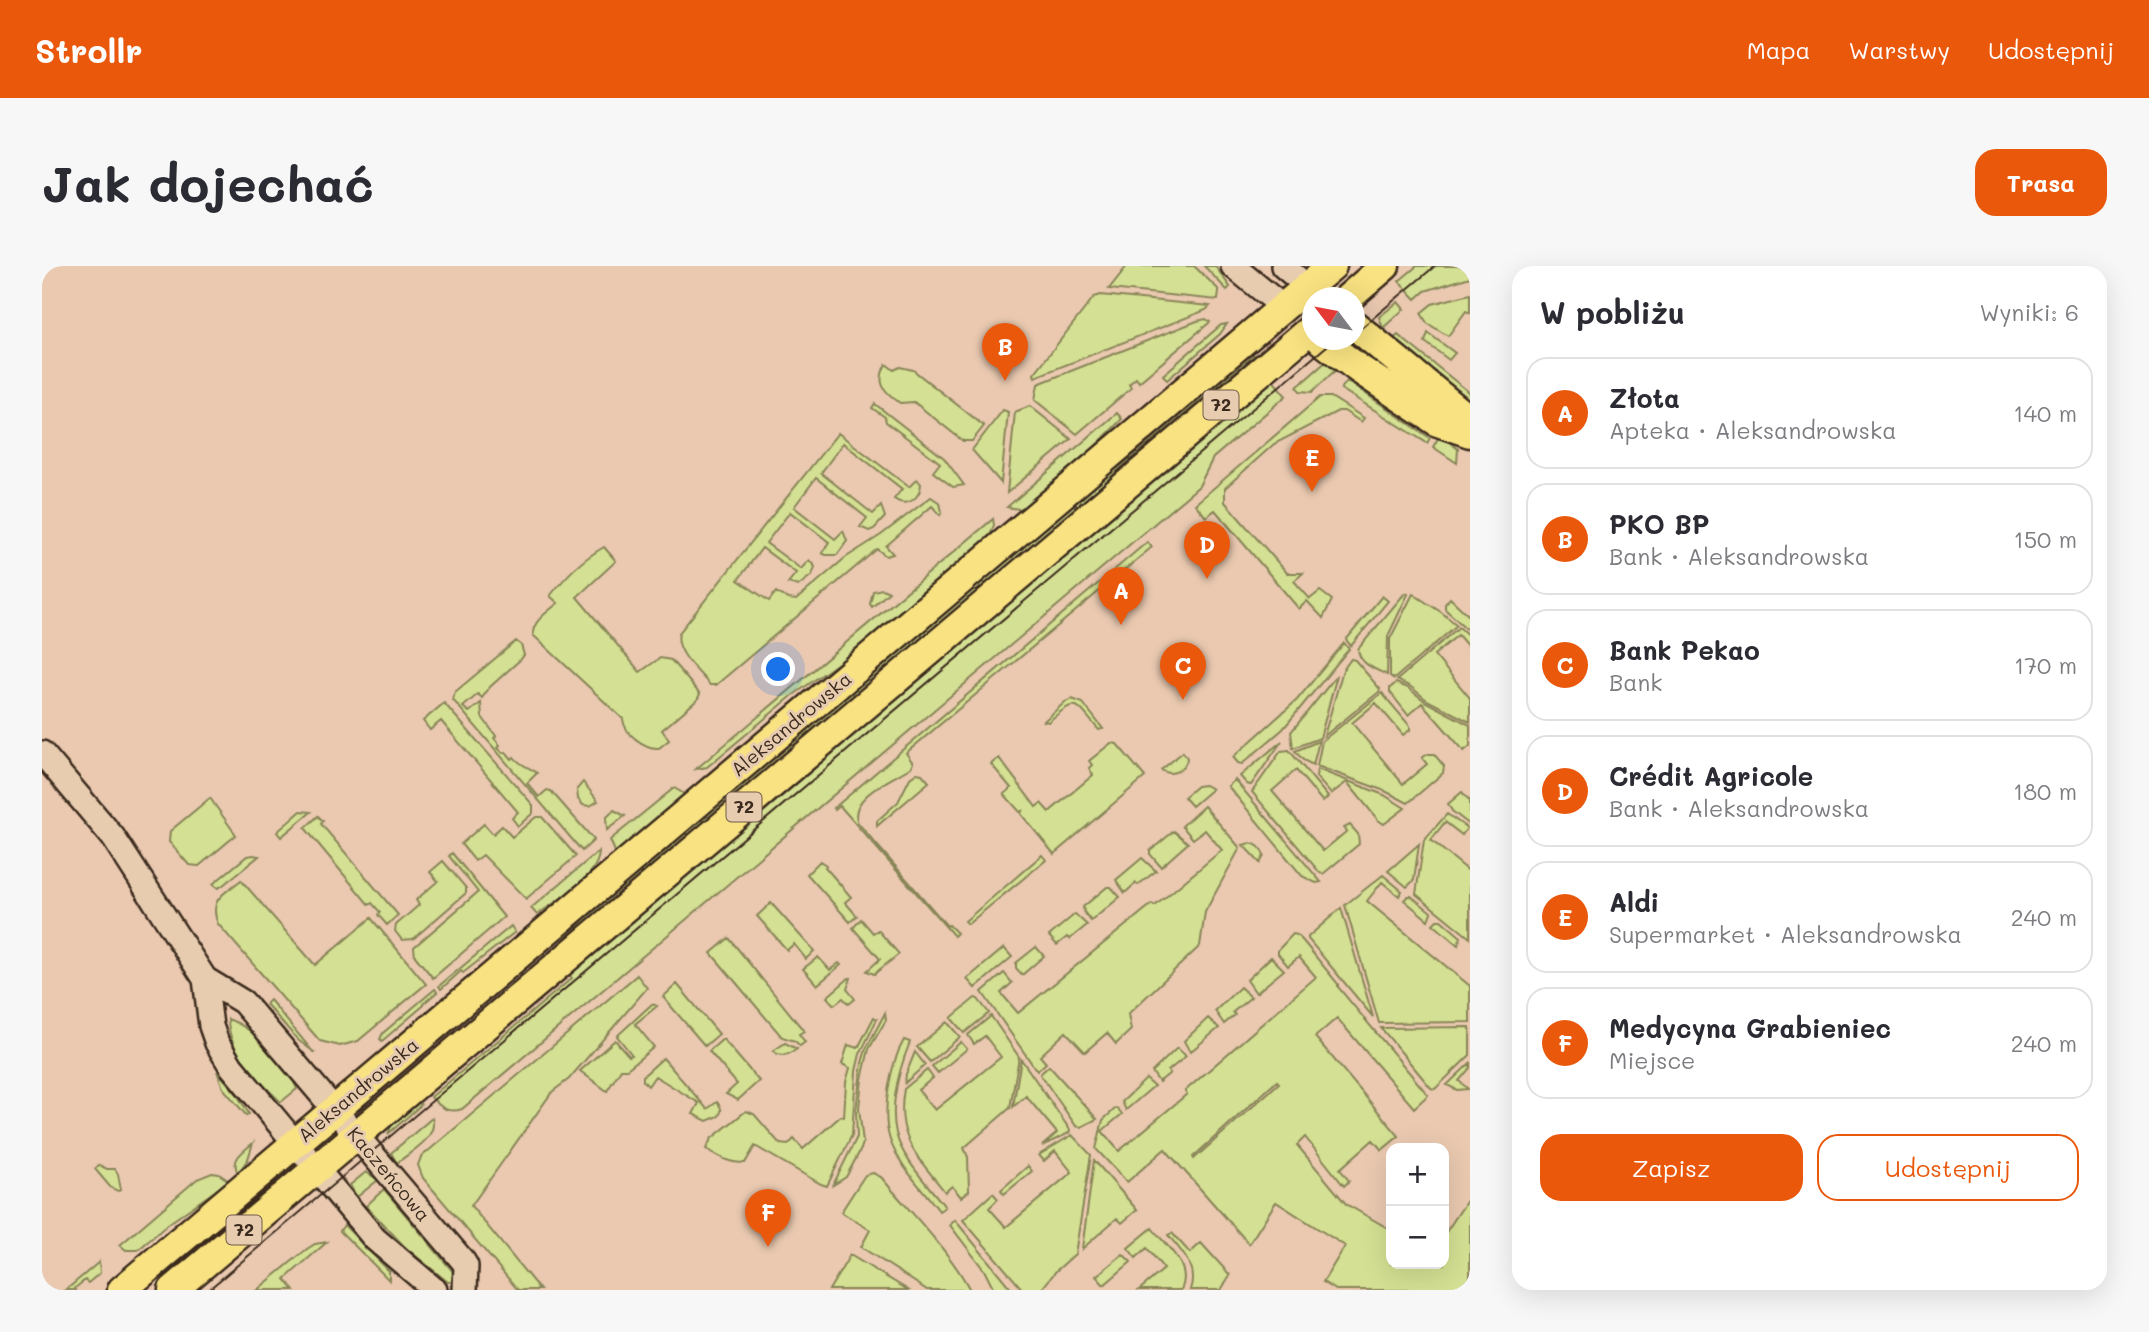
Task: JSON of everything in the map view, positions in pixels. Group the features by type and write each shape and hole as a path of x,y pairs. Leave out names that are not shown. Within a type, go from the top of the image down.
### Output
{"main road":[{"name":"Aleksandrowska","path":"1318,287 1332,266"},
{"path":"1361,287 1385,266"},
{"name":"Aleksandrowska","path":"122,1290 1283,307 1302,298"},
{"path":"1283,307 1302,322"},
{"path":"1365,334 1470,420"},
{"name":"Aleksandrowska","path":"173,1290 1302,342"},
{"path":"1336,350 1438,422 1470,433"}],"street":[{"path":"1233,266 1283,307"},
{"path":"1283,266 1309,287"},
{"name":"Kaczeńcowa","path":"42,753 113,837 205,979 217,1043 231,1066 374,1239 435,1290"},
{"name":"Kaczeńcowa","path":"205,979 243,1002 463,1261 466,1266 465,1290"}],"green space":[{"path":"1127,266 1194,266 1217,288 1218,300 1109,289"},
{"path":"1204,266 1215,266 1230,287 1227,290"},
{"path":"1417,266 1470,266 1470,277 1425,291 1416,299 1399,281"},
{"path":"1470,294 1470,313 1466,311 1448,336 1427,323 1421,313 1432,304"},
{"path":"1101,295 1210,306 1206,310 1035,377 1034,374 1094,297"},
{"path":"1398,302 1404,309 1383,328 1379,317"},
{"path":"1206,319 1210,322 1139,382 1136,378 1129,384 1131,388 1077,434 1035,400 1038,384"},
{"path":"1227,324 1220,334 1167,380 1163,375 1221,325"},
{"path":"1428,333 1455,353 1449,360 1425,342"},
{"path":"1398,335 1470,393 1470,402 1392,340"},
{"path":"1251,351 1254,355 1127,462 1077,509 412,1074 409,1072 550,953 610,893"},
{"path":"1328,360 1341,365 1312,392 1300,391 1297,387"},
{"path":"886,364 894,370 900,367 913,370 984,426 972,441 963,441 914,402 900,403 883,387 881,377"},
{"path":"1271,378 1286,396 1213,458 1199,486 462,1109 445,1109 431,1097 572,978 568,973"},
{"path":"1347,381 1430,438 1427,443 1341,389"},
{"path":"1320,397 1331,397 1364,418 1361,422 1344,411 1338,411 1274,444 1225,488 1225,502 1287,573 1303,573 1294,581 1310,599 1320,591 1332,600 1323,618 1307,601 1299,609 1215,510 1206,517 1195,504"},
{"path":"875,404 944,458 964,485 953,487 933,472 940,463 886,422 885,417 872,408"},
{"path":"1030,406 1071,439 1007,493 1015,412"},
{"path":"1003,410 1008,412 1001,483 972,450"},
{"path":"1117,413 1122,419 1086,456 1026,508 1007,507"},
{"path":"838,433 909,487 917,479 921,484 918,494 904,503 894,499 902,489 843,443 821,473 873,514 881,506 885,517 869,531 860,527 867,518 816,478 794,507 835,539 843,531 847,541 837,555 822,553 829,542 790,512 766,543 801,569 809,560 815,567 812,575 798,586 788,583 796,573 762,548 738,580 769,601 776,592 796,600 845,558 931,497 940,503 942,512 940,515 932,506 886,546 893,554 886,556 877,549 716,685 710,685 684,654 678,640 679,633"},
{"path":"1440,435 1458,449 1457,463 1433,447"},
{"path":"993,519 994,525 989,538 858,649 792,696 707,767 696,769"},
{"path":"1147,542 1152,547 906,753 913,763 911,767 874,790 859,805 856,814 858,823 947,926 957,933 954,936 840,806 835,810 834,808"},
{"path":"604,547 616,561 577,597 640,672 660,658 671,660 700,694 697,700 662,730 669,740 659,748 647,746 636,739 627,730 623,719 533,635 538,621 558,603 550,596 574,569"},
{"path":"882,589 889,592 872,607 870,604 873,591"},
{"path":"1405,593 1408,594 1388,636 1387,675 1364,662 1358,649"},
{"path":"1413,594 1457,625 1394,679 1390,676 1390,639"},
{"path":"1382,596 1388,601 1351,646 1346,640"},
{"path":"1450,598 1470,617 1470,632 1445,609"},
{"path":"1459,627 1470,637 1470,649 1458,635 1434,655 1470,698 1470,722 1427,700 1397,680"},
{"path":"516,641 521,645 524,655 521,659 490,687 482,698 478,694 463,707 469,712 481,703 482,717 496,736 494,738 500,745 498,748 537,773 527,783 539,797 547,790 551,791 594,840 582,851 453,700 455,692"},
{"path":"1344,643 1349,649 1283,729 1242,764 1238,763 1233,757 1297,700"},
{"path":"1351,659 1355,660 1380,689 1379,692 1324,736 1343,670"},
{"path":"1337,675 1320,738 1293,748 1291,732"},
{"path":"1396,683 1470,725 1470,746 1464,751 1422,703 1408,715 1390,692 1390,688"},
{"path":"1382,693 1410,726 1410,730 1403,735 1376,703 1352,723 1403,784 1427,764 1422,758 1428,754 1434,754 1444,766 1443,773 1408,803 1385,791 1317,766 1322,741"},
{"path":"1072,699 1083,703 1103,729 1099,730 1076,706 1066,708 1048,722 1044,721"},
{"path":"444,703 533,805 533,813 518,826 512,818 518,812 441,721 430,730 423,721"},
{"path":"1282,741 1251,785 1247,784 1240,776"},
{"path":"1319,741 1313,765 1303,760 1295,751"},
{"path":"1111,743 1117,744 1145,777 1054,854 1021,814 1022,811 1020,812 1004,794 1011,788 991,764 999,758 1036,807 1041,803 1049,812 1093,775 1089,761"},
{"path":"1289,750 1328,797 1323,802 1296,770 1272,791 1323,851 1347,831 1344,828 1350,825 1358,834 1359,844 1323,874 1252,792 1281,751"},
{"path":"1183,752 1187,758 1181,769 1169,773 1161,770"},
{"path":"1317,769 1384,795 1405,808 1384,824 1347,782 1331,794 1316,777"},
{"path":"917,773 922,774 929,782 877,826 877,821 898,802 910,778"},
{"path":"1235,780 1321,882 1316,883 1302,876 1228,786"},
{"path":"583,782 598,801 590,806 583,805 578,799 577,789"},
{"path":"1205,785 1212,789 1192,806 1184,797 1197,786"},
{"path":"674,788 686,795 616,854 610,840"},
{"path":"1462,792 1470,801 1470,825 1452,811 1448,804"},
{"path":"210,798 236,835 199,866 189,865 169,842 170,831"},
{"path":"1204,806 1240,848 1205,912 1200,946 1128,1014 1131,1030 1116,1044 1107,1033 1085,1052 1066,1032 1040,1056 1046,1063 1037,1071 982,992 1004,973 1012,983 1001,993 1018,1013 1222,850 1205,830 1193,839 1182,826"},
{"path":"614,810 625,816 607,830 606,818"},
{"path":"301,811 311,812 281,837 277,832"},
{"path":"1447,814 1467,828 1462,835 1445,822 1431,840 1470,872 1470,938 1416,894 1424,840"},
{"path":"318,816 323,821 321,824 398,915 387,925 378,915 380,912 372,903 369,905 305,828"},
{"path":"536,817 542,817 576,856 526,899 483,855 475,861 461,844 484,824 493,834 502,826 512,837"},
{"path":"1174,831 1188,843 1161,867 1150,851"},
{"path":"1419,844 1414,880 1407,887 1388,871"},
{"path":"1243,845 1257,845 1262,851 1264,856 1260,863"},
{"path":"599,851 597,861 585,879 537,915 531,908"},
{"path":"452,853 504,917 433,978 415,956 414,947 478,892 449,856"},
{"path":"1042,855 1046,860 968,924 965,921"},
{"path":"247,856 259,856 222,886 218,888 213,884"},
{"path":"1142,858 1156,871 1125,893 1116,880"},
{"path":"443,861 466,888 466,893 413,939 402,940 395,931 396,925 419,905 416,900 438,881 430,872"},
{"path":"820,861 851,897 845,902 857,916 850,922 807,874"},
{"path":"1383,875 1402,891 1399,896 1382,882 1367,901 1470,986 1470,1022 1379,1023 1345,905"},
{"path":"241,880 315,965 371,918 426,984 358,1041 340,1046 320,1041 218,924 215,916 216,903"},
{"path":"1107,887 1111,887 1120,897 1091,921 1083,907"},
{"path":"1408,896 1431,912 1428,920 1404,900"},
{"path":"771,903 814,951 806,959 794,944 787,950 757,916"},
{"path":"1341,908 1373,1017 1308,939"},
{"path":"1075,914 1087,925 1070,939 1067,937 1057,945 1049,936"},
{"path":"861,919 873,933 878,930 899,954 874,974 867,971 880,959 853,928"},
{"path":"1441,920 1461,937 1458,945 1433,924"},
{"path":"511,926 515,932 441,989 439,986"},
{"path":"1293,934 1297,935 1428,1095 1414,1108 1337,1018 1315,1037 1399,1136 1390,1143 1386,1143 1382,1150 1373,1140 1340,1169 1349,1181 1344,1186 1305,1137 1297,1145 1346,1204 1386,1227 1386,1269 1449,1269 1449,1228 1470,1196 1470,1290 1336,1290 1323,1282 1345,1246 1276,1202 1249,1244 1165,1149 1127,1182 1096,1149 1103,1120 1115,1109 1122,1114 1102,1131 1119,1151 1187,1094 1185,1091 1316,977 1299,957 1288,966 1278,954 1278,950","holes":["1277,1081 1279,1083 1194,1159 1193,1157"]},
{"path":"729,938 804,1031 799,1034 805,1042 800,1046 795,1041 782,1037 711,953"},
{"path":"1036,947 1044,956 1022,975 1016,968 1016,963"},
{"path":"1004,948 1012,957 975,988 967,979"},
{"path":"818,957 830,970 839,963 841,965 817,985 803,969"},
{"path":"1271,957 1284,970 1256,993 1247,980"},
{"path":"637,975 647,988 569,1079 552,1092 471,1206 540,1290 518,1290 423,1178 418,1165 421,1157"},
{"path":"849,978 847,989 855,999 849,1004 843,998 834,1005 827,997"},
{"path":"677,984 719,1034 705,1046 663,997"},
{"path":"1240,987 1251,997 1233,1012 1235,1015 1224,1024 1215,1011"},
{"path":"435,989 437,992 423,1006 382,1041 380,1039 383,1033"},
{"path":"975,998 989,1013 964,1033 951,1018"},
{"path":"270,1000 311,1050 298,1040 266,1004"},
{"path":"652,1004 657,1006 635,1024 654,1047 627,1069 621,1069 607,1091 580,1071 615,1040 629,1056 632,1055 617,1036"},
{"path":"885,1013 886,1020 869,1049 862,1079 859,1108 863,1143 846,1177 833,1185 857,1137 856,1110 862,1063 866,1049"},
{"path":"991,1016 1019,1057 1010,1108 964,1148 968,1157 969,1191 961,1197 952,1186 945,1192 911,1146 903,1121 904,1089 927,1070 933,1078 918,1090 935,1110 1001,1057 985,1036 974,1044 968,1035"},
{"path":"874,1017 877,1019 860,1054 856,1071 852,1135 827,1186 755,1146 745,1163 729,1161 706,1149 711,1139 746,1111 754,1114 780,1144 788,1145 794,1139 803,1149 841,1116 844,1117 846,1082 850,1068 842,1064 848,1045 858,1048"},
{"path":"1208,1018 1219,1028 1190,1052 1184,1041"},
{"path":"228,1019 259,1038 286,1068 297,1089 281,1102 246,1065 233,1043"},
{"path":"947,1022 960,1037 930,1062 917,1047"},
{"path":"1470,1027 1470,1055 1435,1089 1431,1088 1381,1028"},
{"path":"723,1039 759,1081 738,1100 726,1094 737,1084 709,1051"},
{"path":"904,1040 910,1042 895,1095 894,1123 897,1137 911,1164 945,1207 939,1211 899,1159 887,1129 888,1089"},
{"path":"961,1042 967,1049 938,1073 932,1066"},
{"path":"785,1043 797,1049 785,1055 773,1051"},
{"path":"1177,1048 1186,1056 1159,1082 1152,1072"},
{"path":"915,1052 925,1065 905,1083 906,1074"},
{"path":"663,1058 707,1109 717,1102 721,1109 719,1116 707,1121 693,1114 699,1103 655,1076 648,1086 643,1081 643,1076"},
{"path":"1021,1059 1070,1130 1069,1133 1042,1146 1057,1133 1026,1096 1013,1107"},
{"path":"1470,1063 1470,1068 1459,1081 1468,1089 1457,1090 1447,1085"},
{"path":"1049,1066 1097,1119 1081,1127 1076,1126 1040,1074"},
{"path":"217,1071 236,1093 249,1114 246,1115 223,1088"},
{"path":"1146,1079 1154,1086 1126,1110 1122,1102"},
{"path":"416,1099 421,1105 388,1134 394,1119"},
{"path":"432,1118 433,1125 427,1138 397,1163 391,1153"},
{"path":"1072,1135 1091,1155 1075,1254 1056,1271 1041,1290 1023,1290 963,1220 993,1193 998,1199 989,1208 1006,1227 1072,1172 1055,1151 1044,1161 1039,1155"},
{"path":"253,1143 248,1159 238,1173 237,1160"},
{"path":"1094,1160 1137,1210 1122,1223 1117,1218 1082,1249"},
{"path":"99,1165 115,1169 121,1190 111,1188 95,1169"},
{"path":"1028,1166 1032,1171 1004,1194 1001,1190"},
{"path":"366,1172 378,1180 357,1197 350,1185"},
{"path":"212,1173 229,1181 168,1224 138,1250 126,1250 120,1245 197,1179"},
{"path":"873,1173 881,1177 929,1232 970,1290 927,1290 861,1247 870,1230 841,1212 865,1175"},
{"path":"384,1189 455,1274 455,1282 448,1282 406,1248 366,1206"},
{"path":"955,1220 1012,1290 994,1290 984,1270 950,1225"},
{"path":"344,1225 389,1271 389,1280 340,1231"},
{"path":"1152,1228 1181,1265 1184,1281 1181,1290 1139,1290 1164,1269 1147,1248 1136,1258 1128,1248"},
{"path":"1172,1233 1190,1253 1201,1243 1230,1275 1221,1290 1190,1290 1190,1267 1168,1235"},
{"path":"327,1242 285,1279 294,1290 257,1290 307,1249"},
{"path":"1123,1254 1131,1262 1104,1285 1096,1276"},
{"path":"850,1255 908,1290 829,1290"},
{"path":"99,1262 100,1273 88,1283 85,1280 76,1290 66,1290"}],"tram line":[{"path":"1365,325 1435,266"},
{"path":"208,1290 1322,350"}],"place":[{"name":"PKO BP","path":"1005,381"},
{"name":"Aldi","path":"1312,492"},
{"name":"Crédit Agricole","path":"1207,579"},
{"name":"Złota","path":"1121,625"},
{"name":"Bank Pekao","path":"1183,700"},
{"name":"Medycyna Grabieniec","path":"768,1247"}]}
